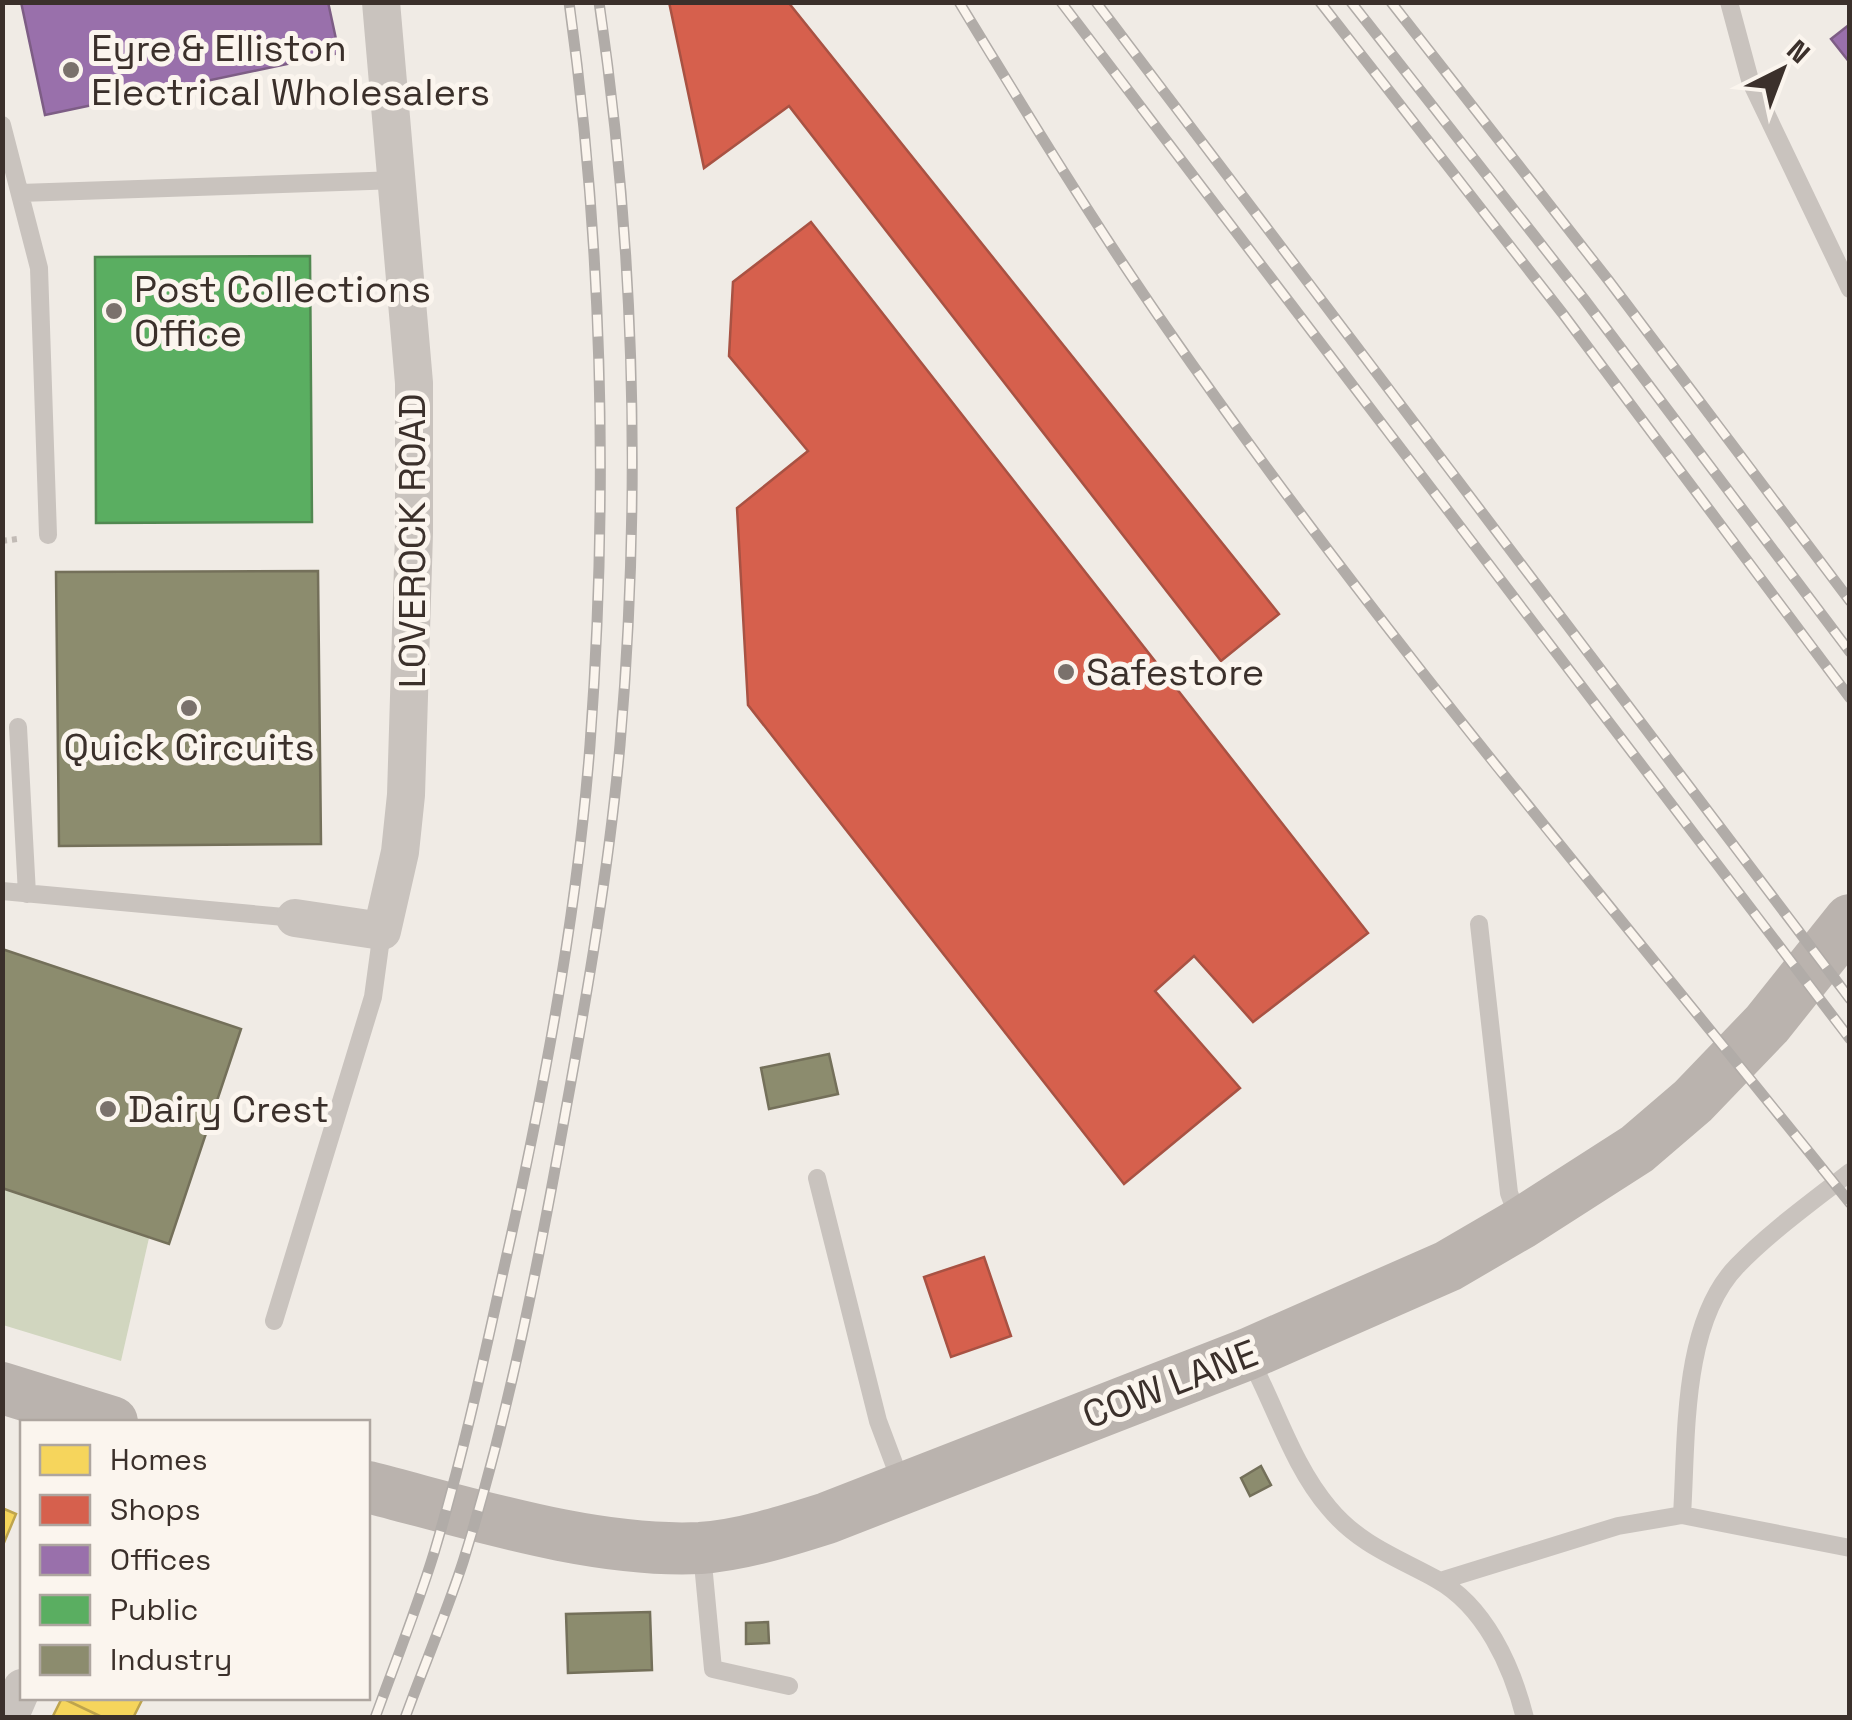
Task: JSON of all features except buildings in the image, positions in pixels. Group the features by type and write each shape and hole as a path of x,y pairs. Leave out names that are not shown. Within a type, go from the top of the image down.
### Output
{"street":[{"name":"LOVEROCK ROAD","path":"381,2 414,382 414,629 406,795 400,852 382,930"},
{"path":"295,918 382,930"},
{"name":"COW LANE","path":"370,1488 624,1545 702,1548 782,1532 903,1488 1248,1354 1448,1266 1520,1224 1637,1149 1693,1101 1767,1024 1850,920"},
{"path":"2,1388 106,1420"},
{"path":"9,1718 20,1693"}],"lane":[{"path":"1729,2 1750,80 1850,289"},
{"path":"2,125 39,268 48,535"},
{"path":"20,193 398,180"},
{"path":"18,727 27,894"},
{"path":"2,891 295,918"},
{"path":"1479,924 1509,1193 1520,1224"},
{"path":"274,1320 373,997 382,930"},
{"path":"1682,1515 1690,1390 1702,1324 1735,1268 1850,1172"},
{"path":"817,1178 878,1420 903,1488"},
{"path":"1248,1354 1309,1482 1330,1510 1392,1560 1440,1581 1474,1612 1504,1655 1525,1718"},
{"path":"1440,1581 1618,1526 1682,1515 1850,1548"},
{"path":"702,1548 714,1669 789,1686"}],"green space":[{"path":"3,1188 149,1238 121,1361 3,1325"}],"railway":[{"path":"375,1718 434,1553 478,1383 543,1082 584,812 596,652 599,373 589,187 569,2"},
{"path":"405,1718 463,1562 522,1337 582,1019 615,791 631,560 631,373 620,187 599,2"},
{"path":"959,2 1112,247 1246,440 1500,771 1850,1203"},
{"path":"1061,2 1850,1039"},
{"path":"1096,2 1850,999"},
{"path":"1320,2 1563,314 1850,698"},
{"path":"1351,2 1584,299 1850,652"},
{"path":"1391,2 1609,281 1850,601"}],"place":[{"name":"Eyre & Elliston Electrical Wholesalers","path":"71,70"},
{"name":"Post Collections Office","path":"114,311"},
{"name":"Safestore","path":"1066,672"},
{"name":"Quick Circuits","path":"189,708"},
{"name":"Dairy Crest","path":"108,1109"}]}
